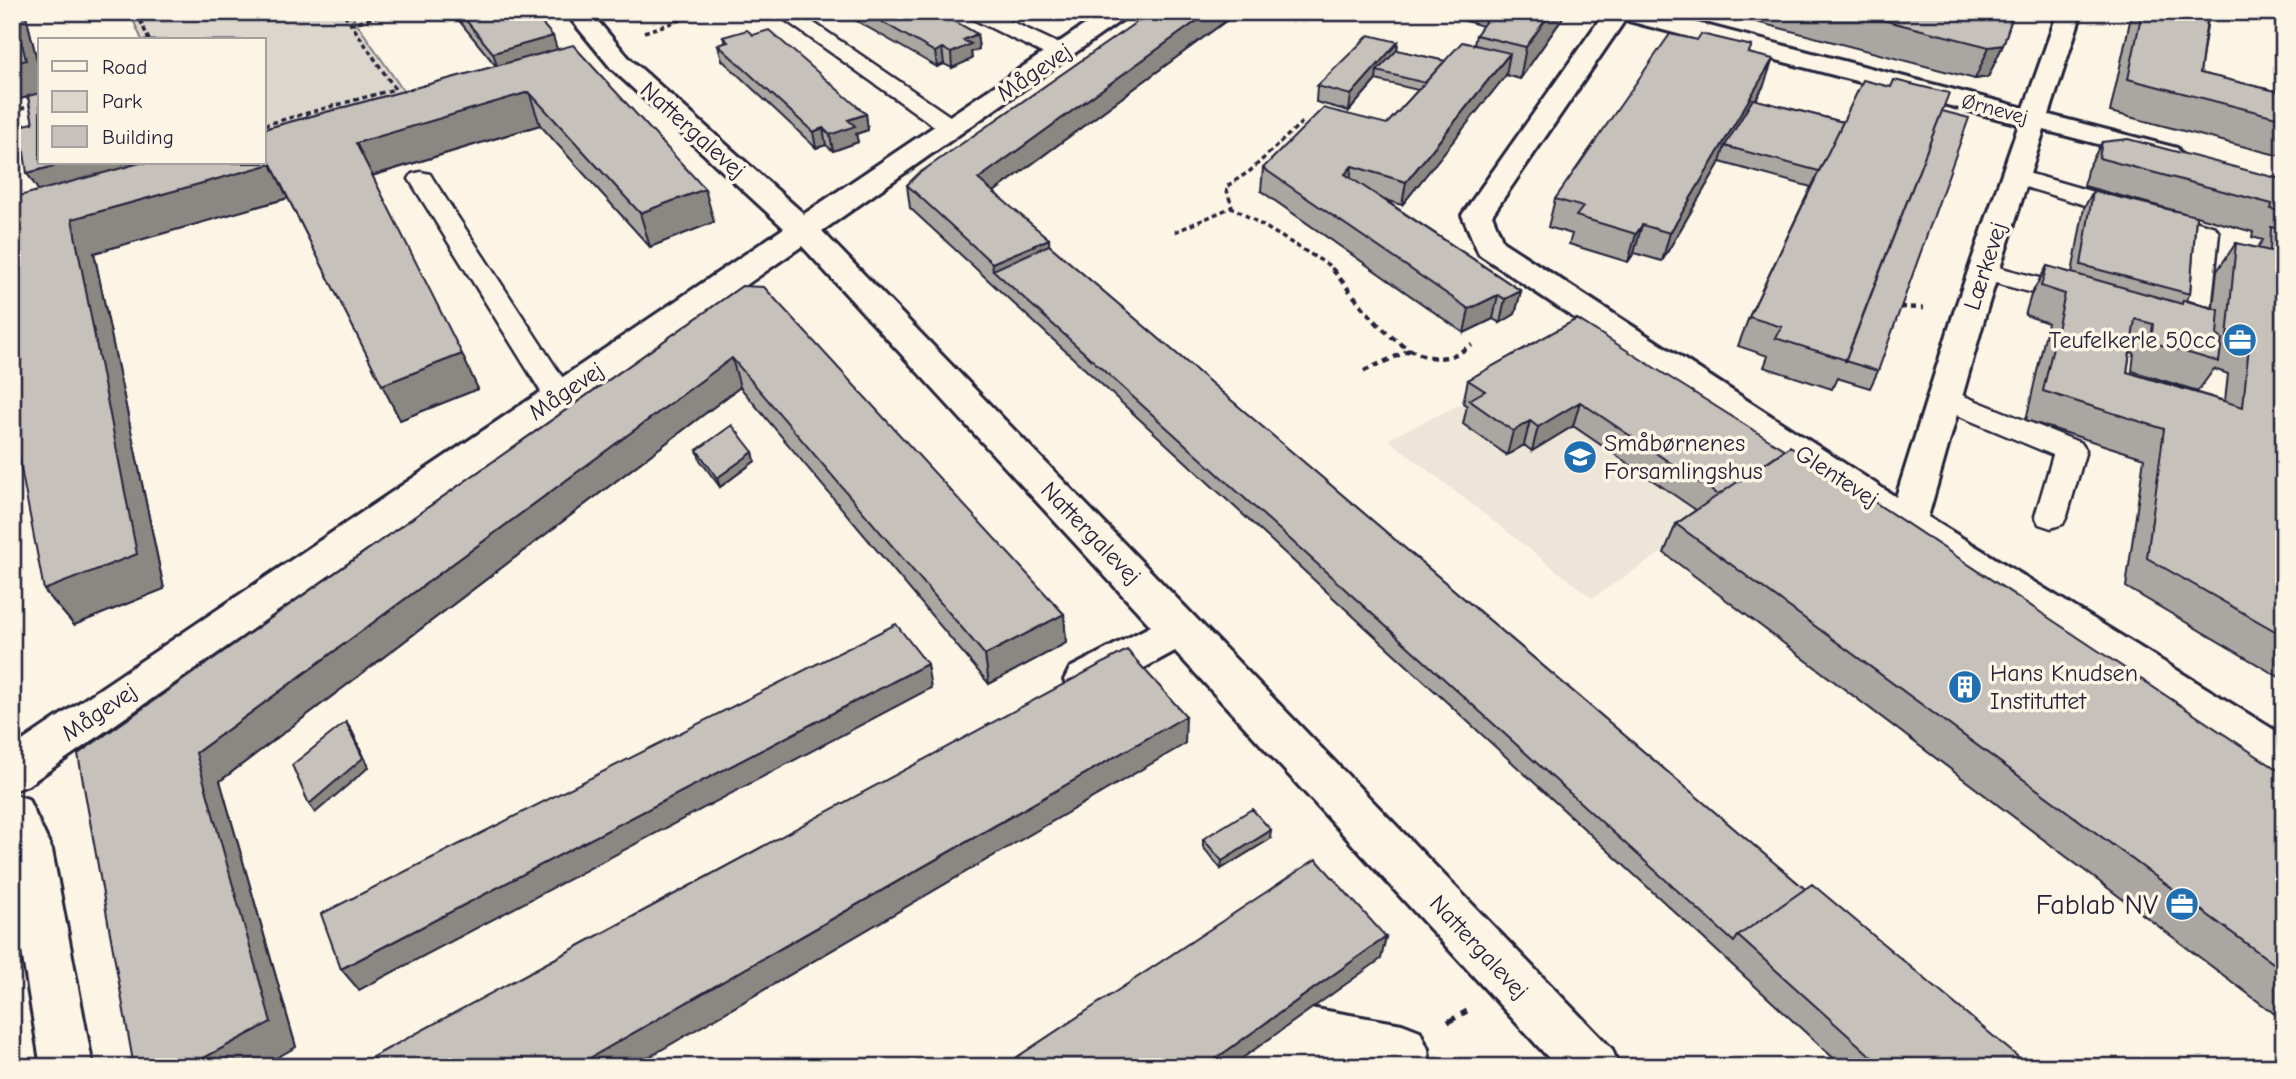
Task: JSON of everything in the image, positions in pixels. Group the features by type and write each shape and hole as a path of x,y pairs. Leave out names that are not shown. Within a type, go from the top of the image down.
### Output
{"street":[{"name":"Nattergalevej","path":"576,12 606,59 803,229 1594,1067"},
{"name":"Mågevej","path":"12,772 1121,12"},
{"name":"Glentevej","path":"1618,12 1477,215 1490,247 1907,522 2284,759"},
{"name":"Ørnevej","path":"1625,12 2191,161"},
{"name":"Lærkevej","path":"1907,522 1983,271 2070,12"},
{"path":"1048,700 1182,628"},
{"path":"12,813 29,850 66,1067"},
{"path":"1264,1067 1310,1033 1403,1058"}],"lane":[{"path":"784,12 952,128"},
{"path":"974,12 1062,54"},
{"path":"2014,176 2206,233 2195,330 2155,319"},
{"path":"421,179 559,396"},
{"path":"1983,271 2102,304"},
{"path":"1944,398 2070,450 2051,516"}],"path":[{"path":"148,38 138,15 149,12"},
{"path":"266,124 395,89 343,12"},
{"path":"351,24 395,12"},
{"path":"606,59 706,12"},
{"path":"12,111 38,104"},
{"path":"1302,122 1250,171 1226,187 1233,207 1330,266 1392,340 1428,356 1448,357 1472,345"},
{"path":"1175,232 1233,207"},
{"path":"1364,371 1413,349"},
{"path":"1403,1058 1514,984"}],"shaded area":[{"name":"Småbørnenes Forsamlingshus","path":"1571,343 1711,520 1592,598 1388,439 1463,403"}],"green space":[{"path":"349,12 404,92 266,130 266,38 141,38 130,13"}],"building":[{"path":"12,12 26,60 12,64"},
{"path":"459,12 532,12 553,36 493,53"},
{"path":"865,12 938,12 977,34 963,40 971,44 951,53 942,48 935,52"},
{"path":"1151,12 1209,12 978,179 1049,239 992,263 907,185 918,174"},
{"path":"1492,12 1551,12 1526,47 1476,35"},
{"path":"1851,12 2014,12 2003,45 1989,47"},
{"path":"2142,12 2208,12 2200,73 2284,93 2284,119 2128,79"},
{"path":"747,30 753,35 769,30 866,114 848,120 855,126 830,135 823,128 813,132 718,45 728,42 723,37"},
{"path":"1670,34 1697,40 1701,34 1752,46 1748,53 1773,59 1670,233 1642,225 1636,234 1576,216 1583,207 1555,199"},
{"path":"1369,35 1398,42 1351,95 1317,86"},
{"path":"1462,42 1510,53 1406,182 1352,166 1345,174 1521,291 1505,299 1498,295 1469,309 1263,168 1323,108 1387,124"},
{"path":"573,45 705,189 640,213 529,92 356,143 462,354 382,385 271,164 72,219 137,554 44,590 12,421 12,198 136,164 266,164 266,128"},
{"path":"1397,50 1445,61 1425,83 1377,71"},
{"path":"1863,80 1891,87 1894,80 1949,93 1846,360 1775,338 1782,327 1749,317"},
{"path":"38,94 38,164 62,164 27,173 20,126 33,123 28,96"},
{"path":"1753,99 1843,122 1819,171 1725,146"},
{"path":"1942,111 1969,118 1878,371 1845,361"},
{"path":"2128,139 2284,180 2284,212 2271,209 2272,204 2099,158 2102,142"},
{"path":"2093,191 2196,216 2190,294 2081,265"},
{"path":"2271,227 2284,230 2284,636 2147,558 2164,429 2043,391 2065,294 2041,286 2047,266 2182,304 2183,300 2219,310 2217,335 2222,339 2219,362 2151,342 2153,324 2135,319 2127,372 2243,407 2249,345 2227,338 2236,243 2270,251"},
{"path":"1049,245 1805,889 1738,936 1734,942 993,270"},
{"path":"742,286 764,287 1064,614 985,655 732,358 196,753 271,1022 187,1067 134,1067 78,754"},
{"path":"1577,319 1785,450 1718,495 1580,402 1538,427 1530,421 1513,431 1469,400 1485,391 1468,380"},
{"path":"732,425 753,452 717,478 697,450"},
{"name":"Hans Knudsen Instituttet","path":"1790,446 2284,774 2284,971 1676,524"},
{"path":"896,624 927,664 341,969 321,914"},
{"path":"1127,650 1186,716 574,1067 354,1067"},
{"path":"346,722 363,758 309,804 292,765"},
{"path":"1252,809 1271,830 1222,861 1203,839"},
{"path":"1316,859 1386,937 1204,1067 1002,1067"},
{"path":"1812,884 2030,1067 1883,1067 1738,936"}],"place":[{"name":"Teufelkerle 50cc","path":"2240,340"},
{"name":"Småbørnenes Forsamlingshus","path":"1580,457"},
{"name":"Hans Knudsen Instituttet","path":"1965,687"},
{"name":"Fablab NV","path":"2182,904"}]}
